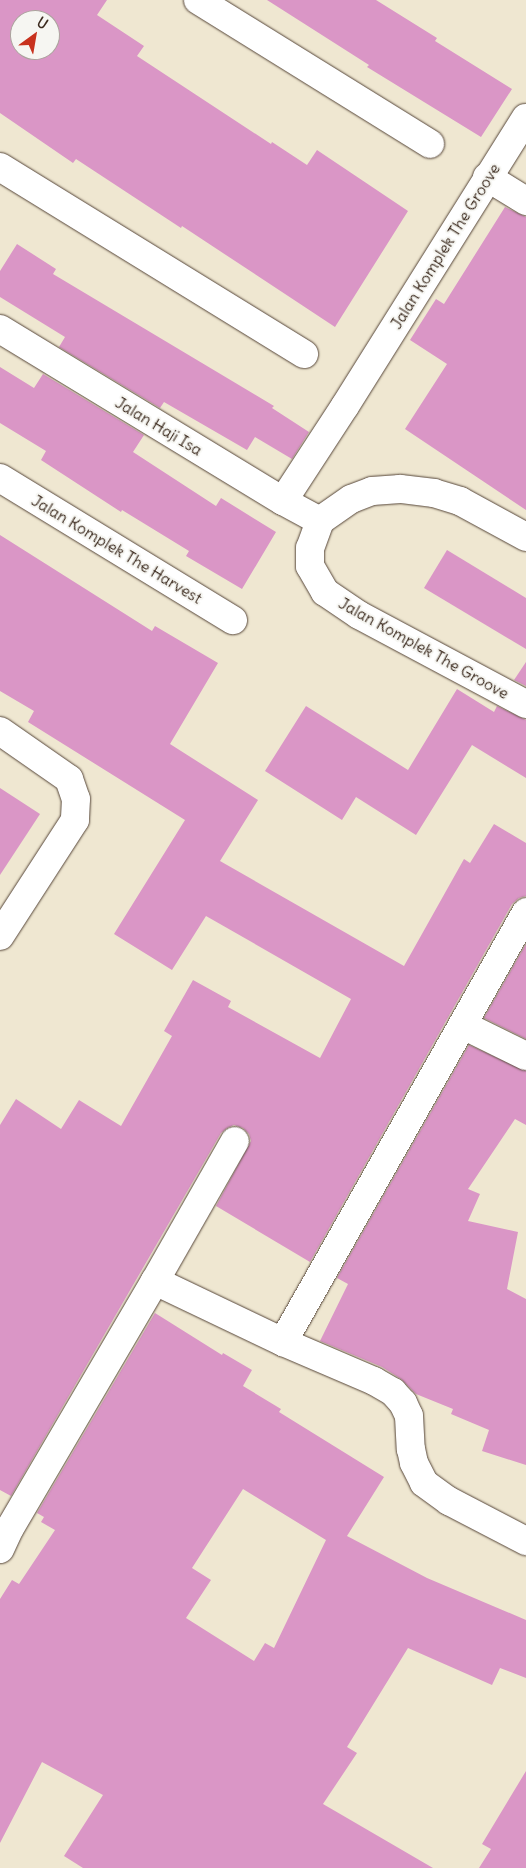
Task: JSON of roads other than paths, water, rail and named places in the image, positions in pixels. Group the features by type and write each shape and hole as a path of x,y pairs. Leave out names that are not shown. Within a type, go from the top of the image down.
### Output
{"street":[{"path":"198,0 430,144"},
{"name":"Jalan Komplek The Groove","path":"283,501 526,118"},
{"path":"0,167 304,354"},
{"path":"487,177 526,201"},
{"name":"Jalan Haji Isa","path":"0,329 283,501 320,521"},
{"name":"Jalan Komplek The Harvest","path":"0,478 233,620"},
{"path":"320,521 351,499 372,491 400,490 434,493 460,501 526,536"},
{"name":"Jalan Komplek The Groove","path":"320,521 310,548 310,566 325,592 359,615 526,704"},
{"path":"0,731 69,779 76,799 75,820 0,936"},
{"path":"283,1342 526,912"},
{"path":"463,1025 526,1056"},
{"path":"0,1549 14,1520 235,1141"},
{"path":"155,1281 283,1342 374,1381 393,1392 403,1402 409,1416 412,1456 424,1483 449,1501 526,1541"}]}
